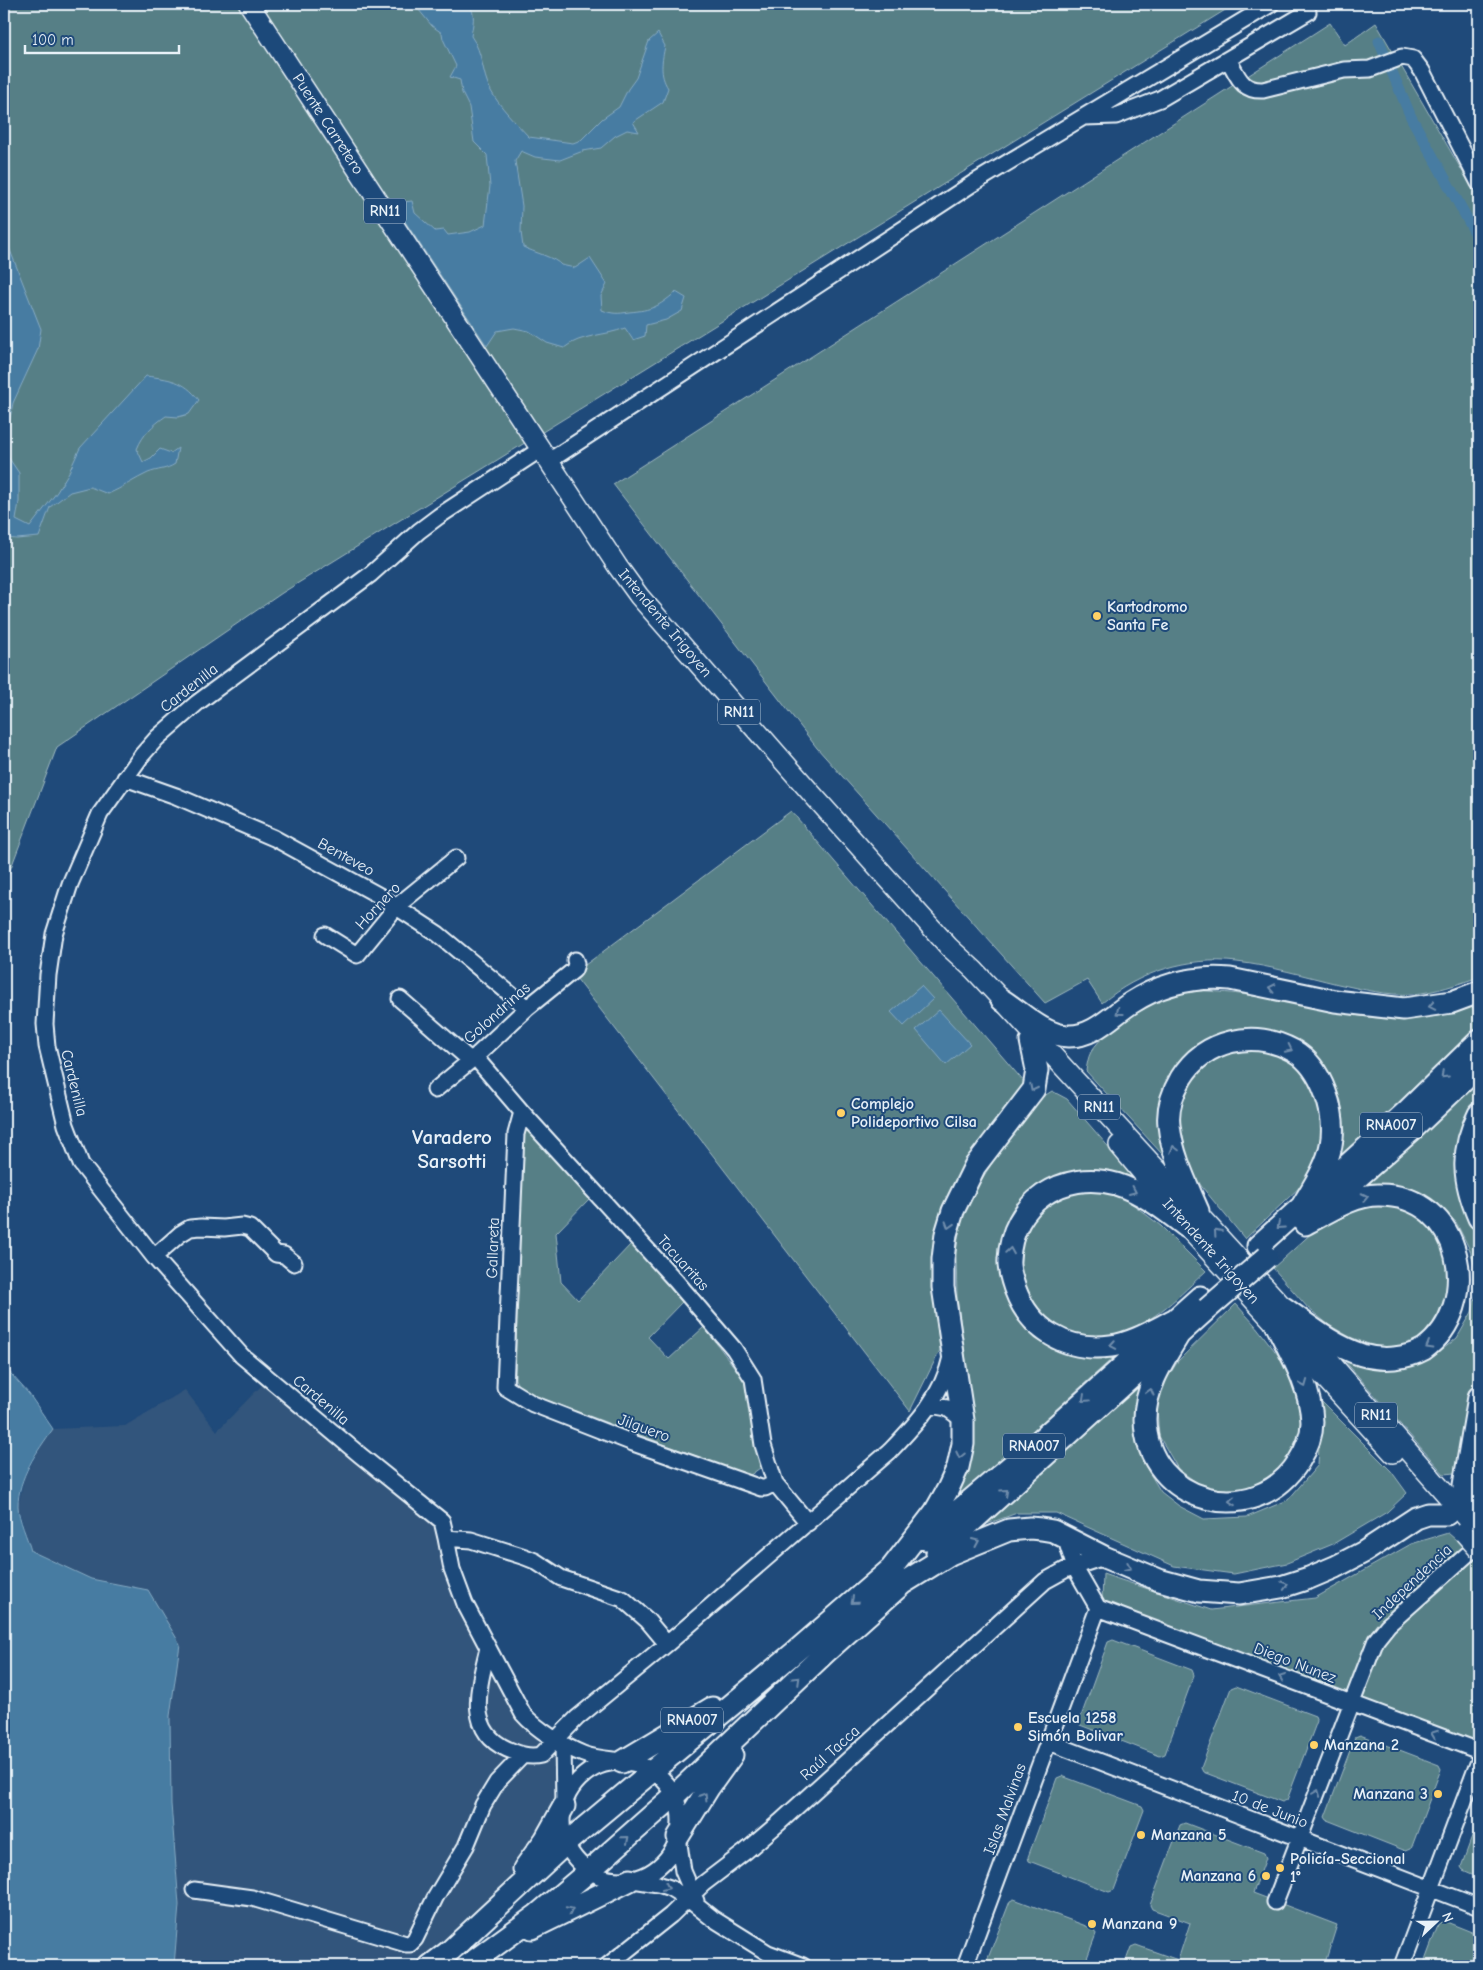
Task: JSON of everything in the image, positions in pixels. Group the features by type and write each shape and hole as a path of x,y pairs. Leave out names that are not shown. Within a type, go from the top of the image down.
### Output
{"highway":[{"path":"1002,1000 1045,1029 1068,1036 1079,1035 1096,1028 1132,1002 1151,992 1169,984 1188,980 1230,979 1335,1001 1404,1009 1452,1002 1479,992"},
{"path":"1192,1219 1168,1124 1171,1100 1185,1072 1203,1053 1225,1043 1245,1040 1275,1043 1295,1052 1307,1062 1319,1078 1328,1098 1332,1120 1332,1143 1303,1215"},
{"path":"897,1576 922,1530 948,1489 958,1467 963,1444 963,1420 943,1287 943,1259 946,1234 953,1211 975,1166 1034,1089 1037,1070 1031,1041"},
{"name":"RNA007","path":"1303,1215 1479,1041"},
{"name":"RNA007","path":"430,1966 451,1950 566,1843 762,1679 897,1576 1303,1215 1413,1129 1479,1066"},
{"path":"1479,1114 1471,1130 1466,1157 1466,1179 1479,1218"},
{"path":"1176,1328 1145,1335 1112,1346 1089,1346 1054,1338 1036,1325 1019,1299 1011,1279 1008,1260 1012,1238 1019,1221 1031,1205 1043,1195 1059,1186 1075,1181 1101,1181 1135,1192 1162,1207 1192,1219"},
{"path":"1280,1316 1314,1330 1362,1355 1393,1359 1415,1354 1435,1343 1456,1321 1461,1313 1466,1296 1468,1272 1462,1248 1450,1227 1430,1209 1405,1198 1378,1195 1303,1215"},
{"path":"1176,1328 1149,1393 1145,1420 1150,1446 1160,1466 1181,1488 1199,1497 1214,1501 1238,1500 1264,1494 1282,1482 1307,1448 1310,1436 1312,1423 1306,1388 1280,1316"},
{"path":"1472,1528 1464,1499 1464,1485 1479,1397"},
{"path":"897,1576 1009,1530 1036,1528 1053,1531 1104,1557 1159,1580 1179,1586 1218,1593 1239,1594 1259,1592 1308,1578 1335,1567 1364,1552 1416,1518 1428,1514 1447,1514"},
{"name":"RNA007","path":"467,1966 537,1915 674,1796 826,1652 897,1576"},
{"name":"RNA007","path":"622,1762 762,1679"},
{"name":"RNA007","path":"678,1837 709,1787 762,1714"},
{"name":"RNA007","path":"478,1925 528,1865 564,1806"},
{"name":"RNA007","path":"494,1946 630,1880"}],"main road":[{"name":"Puente Carretero","path":"249,4 522,419"},
{"name":"Intendente Irigoyen","path":"522,419 618,567 639,596 812,794 949,946 1002,1000 1106,1115 1192,1219"},
{"name":"Intendente Irigoyen","path":"949,946 969,975 1280,1316 1447,1514 1472,1528"},
{"name":"Intendente Irigoyen","path":"1280,1316 1337,1370 1472,1528 1479,1550"}],"street":[{"name":"Cardenilla","path":"652,1771 638,1764 584,1754 560,1742 528,1720 523,1714 465,1604 452,1568 442,1521 352,1449 242,1356 154,1257 81,1164 66,1125 49,1054 45,1024 48,975 54,934 70,884 100,814 125,778 157,738 191,707 371,574 419,531 439,516 521,464 545,455 964,189 1271,4"},
{"path":"1082,118 1106,118 1130,112 1160,99 1308,12"},
{"path":"1228,59 1244,86 1254,90 1263,90 1344,70 1370,69 1402,57 1413,58 1479,183"},
{"name":"Benteveo","path":"125,778 176,796 274,838 397,906 438,934 527,1008"},
{"name":"Hornero","path":"325,935 357,955 397,906 456,858"},
{"name":"Golondrinas","path":"435,1090 527,1008 574,970 575,960"},
{"name":"Tacuaritas","path":"400,998 473,1058 675,1280 734,1349 750,1371 755,1385 763,1445 775,1483 808,1523"},
{"name":"Gallareta","path":"505,1387 516,1134 522,1112"},
{"path":"154,1257 180,1234 190,1228 242,1226 250,1228 276,1254 284,1255 294,1263"},
{"path":"488,1648 477,1706 490,1737 499,1745 522,1756 534,1757 541,1755 560,1742 578,1718 890,1451 914,1426 944,1383 952,1351"},
{"name":"Jilguero","path":"505,1387 533,1404 634,1443 761,1488 775,1483"},
{"path":"930,1405 947,1408 963,1420"},
{"path":"1065,1537 1075,1568 1098,1608"},
{"path":"446,1538 471,1540 525,1557 535,1561 561,1578 623,1599 647,1620 666,1644"},
{"name":"Independencia","path":"1275,1902 1376,1640 1388,1625 1479,1544"},
{"name":"Raúl Tacca","path":"607,1966 693,1900 1044,1581 1065,1570 1104,1557"},
{"name":"Diego Nunez","path":"1098,1608 1479,1752"},
{"name":"Islas Malvinas","path":"965,1966 1098,1608"},
{"path":"560,1742 564,1806 562,1822 566,1843 573,1855 589,1871 602,1877 616,1880 658,1884 670,1888 693,1900 712,1918 765,1960 803,1966"},
{"name":"10 de Junio","path":"1048,1742 1479,1907"},
{"path":"194,1890 252,1898 410,1944 416,1939 435,1898 466,1846 483,1805 498,1782 522,1756"},
{"path":"1402,1966 1479,1761"},
{"path":"564,1806 572,1788 585,1774 603,1765 622,1762"},
{"path":"652,1771 665,1782 674,1796 679,1816 678,1837 683,1871 693,1900"},
{"path":"630,1880 646,1875 660,1866 671,1852 678,1837"}],"shaded area":[{"path":"414,4 469,4 473,16 471,36 478,50 488,84 499,103 529,137 573,143 581,140 602,119 619,107 636,78 649,41 658,33 665,46 662,73 668,88 663,102 633,122 639,132 627,130 615,136 601,148 583,151 560,160 535,157 521,151 515,161 522,206 521,232 523,247 561,265 575,268 590,258 607,284 601,296 602,310 618,313 644,310 654,307 676,292 686,298 682,311 666,320 646,325 645,336 633,340 625,328 578,340 564,348 547,343 529,331 514,328 497,331 487,346 402,217 403,202 412,201 415,213 435,231 444,230 448,235 470,232 485,225 490,186 487,155 474,142 469,107 462,93 460,80 450,77 456,66 442,33 432,26"},
{"path":"4,235 41,329 38,349 13,403 9,423 4,431"},
{"path":"146,376 182,384 199,400 189,414 178,417 166,416 157,423 145,434 137,449 143,462 151,458 160,449 171,453 178,448 175,464 148,473 108,494 90,487 70,492 50,507 39,537 4,538 4,451 19,473 19,502 16,520 30,527 57,492 80,448"},
{"path":"921,986 933,999 904,1026 891,1012"},
{"path":"939,1010 970,1044 946,1065 916,1030"},
{"path":"4,1366 29,1394 53,1429 30,1465 21,1485 19,1496 20,1516 31,1551 91,1579 148,1590 180,1644 170,1716 171,1804 179,1905 174,1966 4,1966"},
{"path":"268,1379 442,1521 452,1569 523,1714 557,1739 564,1806 539,1849 443,1956 314,1966 174,1966 179,1905 171,1804 170,1715 179,1644 148,1590 91,1579 31,1551 18,1507 24,1478 42,1444 53,1429 125,1426 185,1390 217,1431"}],"green space":[{"path":"4,4 1235,4 282,593 57,747 4,886"},
{"name":"Kartodromo Santa Fe","path":"1330,23 1345,45 1376,23 1479,200 1479,977 1430,991 1413,994 1394,994 1375,992 1250,964 1219,961 1201,962 1183,964 1148,975 1116,992 1102,1003 1087,980 1045,1003 817,748 613,484"},
{"name":"Complejo Polideportivo Cilsa","path":"791,811 1025,1083 978,1143 957,1177 943,1210 935,1241 932,1283 940,1350 910,1411 573,974"},
{"path":"1184,990 1267,998 1373,1018 1425,1018 1452,1013 1479,1004 1479,1025 1333,1166 1345,1132 1341,1101 1326,1069 1301,1045 1242,1031 1215,1036 1189,1054 1173,1073 1173,1166 1086,1071 1091,1052 1109,1032 1133,1015"},
{"path":"1257,1048 1286,1058 1308,1078 1324,1112 1324,1148 1304,1183 1245,1239 1202,1187 1180,1154 1175,1123 1179,1097 1210,1059 1231,1050"},
{"path":"1479,1077 1479,1103 1470,1117 1465,1201 1479,1238 1479,1282 1470,1250 1456,1222 1432,1200 1405,1189 1362,1189"},
{"path":"1052,1091 1067,1099 1145,1189 1100,1172 1066,1173 1035,1186 1012,1212 998,1247 1001,1285 1020,1321 1051,1349 1083,1356 1114,1357 938,1516 969,1460 973,1411 957,1298 956,1252 961,1220 974,1191 1009,1137 1041,1098"},
{"path":"523,1129 530,1129 589,1199 556,1233 561,1282 578,1300 631,1244 682,1302 648,1337 669,1359 704,1327 747,1384 760,1468 749,1476 520,1390 515,1379"},
{"path":"1094,1189 1126,1199 1161,1226 1206,1271 1177,1298 1145,1322 1120,1333 1097,1337 1074,1333 1054,1324 1037,1310 1025,1291 1018,1271 1019,1249 1028,1226 1039,1209 1060,1197"},
{"path":"1367,1204 1391,1205 1424,1214 1450,1238 1461,1292 1417,1345 1379,1348 1350,1337 1329,1325 1308,1308 1273,1268 1314,1231 1337,1214"},
{"path":"1479,1282 1479,1351 1461,1462 1454,1473 1444,1474 1336,1351 1374,1366 1400,1369 1433,1357 1457,1338 1472,1312"},
{"path":"1236,1304 1278,1355 1292,1383 1301,1417 1298,1449 1279,1471 1253,1488 1226,1492 1203,1487 1178,1469 1159,1436 1156,1396 1178,1361"},
{"path":"1143,1381 1137,1398 1137,1433 1141,1459 1161,1492 1179,1506 1204,1519 1247,1517 1288,1500 1318,1465 1320,1427 1315,1395 1391,1471 1407,1493 1387,1512 1333,1544 1287,1563 1234,1574 1174,1566 1056,1513 1017,1513 984,1525"},
{"path":"1448,1533 1479,1560 1479,1747 1102,1602 1103,1574 1211,1610 1315,1598 1411,1544"},
{"path":"1113,1640 1192,1670 1194,1675 1165,1754 1160,1756 1080,1725 1079,1722 1108,1642"},
{"path":"1236,1686 1315,1716 1317,1721 1287,1800 1282,1802 1203,1772 1201,1768 1231,1688"},
{"path":"1360,1735 1439,1765 1441,1769 1411,1849 1406,1851 1327,1820 1325,1817 1355,1737"},
{"path":"1062,1776 1142,1806 1144,1810 1114,1890 1109,1892 1029,1861 1028,1857 1057,1778"},
{"path":"1479,1818 1479,1877 1463,1870 1461,1867"},
{"path":"1185,1823 1264,1853 1266,1858 1253,1893 1337,1925 1324,1966 1124,1966 1131,1947 1136,1945 1178,1960 1190,1923 1152,1909 1150,1905 1180,1825"},
{"path":"1014,1899 1094,1929 1096,1934 1084,1966 985,1966 1010,1901"},
{"path":"1444,1921 1479,1935 1479,1966 1423,1966 1439,1923"}],"waterway":[{"path":"1379,41 1411,117 1479,240"}],"place":[{"name":"Kartodromo Santa Fe","path":"1097,616"},
{"name":"Complejo Polideportivo Cilsa","path":"841,1113"},
{"name":"Escuela 1258 Simón Bolivar","path":"1018,1727"},
{"name":"Manzana 2","path":"1314,1745"},
{"name":"Manzana 3","path":"1438,1794"},
{"name":"Manzana 5","path":"1141,1835"},
{"name":"Policía-Seccional 1°","path":"1280,1868"},
{"name":"Manzana 6","path":"1266,1876"},
{"name":"Manzana 9","path":"1092,1924"}],"district":[{"name":"Varadero Sarsotti","path":"452,1149"}]}
